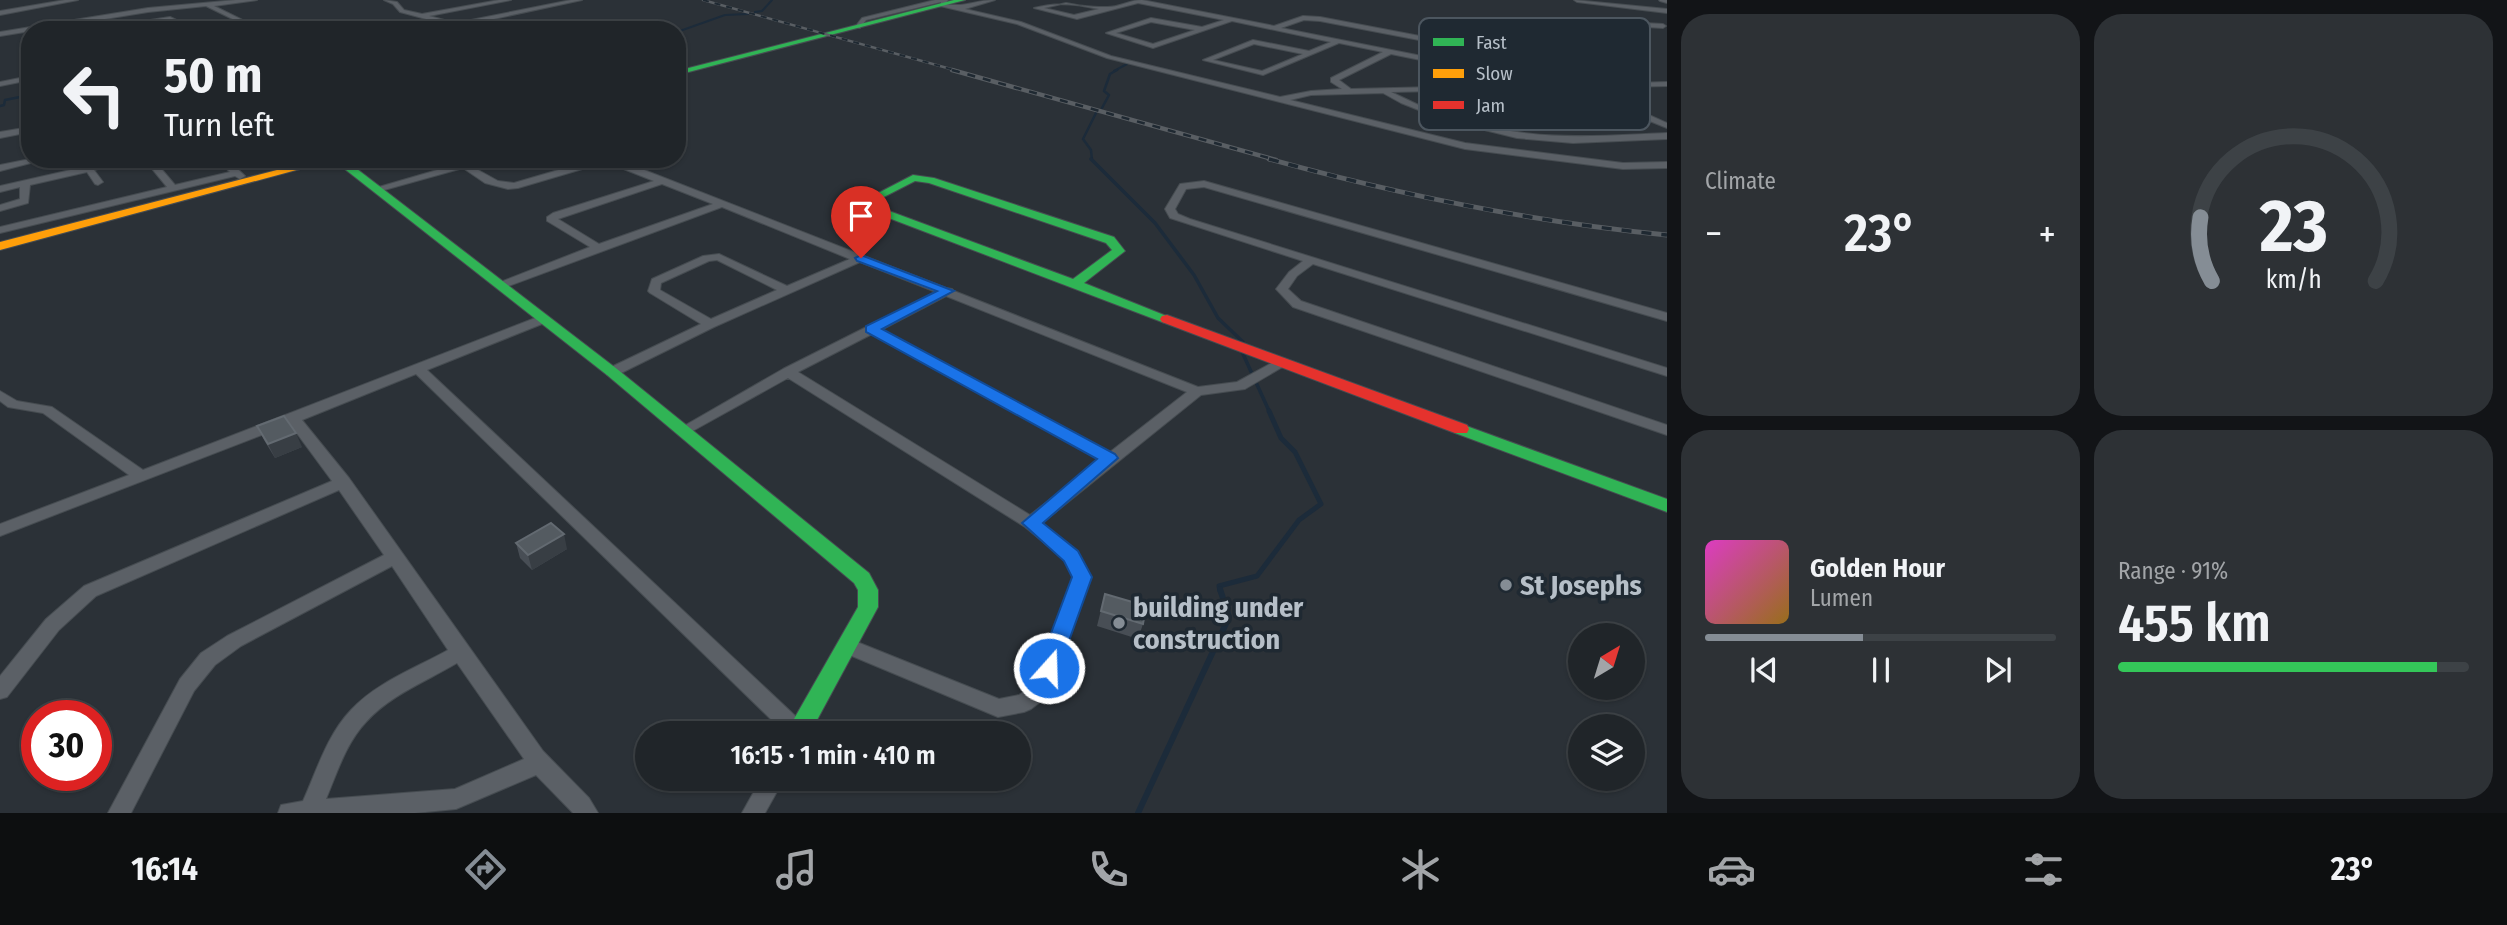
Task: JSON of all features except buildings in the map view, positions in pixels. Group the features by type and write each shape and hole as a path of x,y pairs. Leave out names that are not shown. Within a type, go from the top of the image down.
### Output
{"street":[{"path":"0,12 75,0"},
{"path":"158,0 169,8"},
{"path":"91,21 169,8 254,0"},
{"path":"387,0 395,3 402,11 445,21"},
{"path":"464,0 479,5"},
{"path":"428,15 508,0"},
{"path":"476,21 579,0"},
{"path":"855,0 867,0"},
{"path":"961,4 992,0"},
{"path":"1105,9 1066,1 1037,8 1074,18 1105,9 1136,0 1419,58"},
{"path":"1577,0 1667,11"},
{"path":"686,71 858,27 943,2 961,4 1019,23 1110,57 1465,146 1623,166 1667,165"},
{"path":"206,5 240,21"},
{"path":"1656,10 1654,20 1665,27"},
{"path":"1274,29 1303,18 1320,19 1419,38"},
{"path":"1202,29 1151,20 1109,33 1153,46 1230,20"},
{"path":"156,21 175,21"},
{"path":"0,34 21,31"},
{"path":"1310,52 1253,42 1206,60 1263,73 1338,41"},
{"path":"1349,91 1334,79 1389,52"},
{"path":"0,84 21,80"},
{"path":"1282,99 1311,93 1419,91"},
{"path":"1385,92 1419,110"},
{"path":"1650,119 1667,126"},
{"path":"1501,130 1562,140 1667,136"},
{"path":"0,135 21,131"},
{"path":"0,168 21,164"},
{"path":"0,189 93,168"},
{"path":"156,168 173,188"},
{"path":"232,168 242,177"},
{"path":"0,230 173,188 295,168"},
{"path":"352,168 684,429 862,578 868,590 868,607 805,721"},
{"path":"377,189 453,168"},
{"path":"468,168 494,186 503,187 516,186 577,168"},
{"path":"630,168 1197,391 1240,386 1284,362"},
{"path":"89,169 98,182"},
{"path":"0,246 242,177"},
{"path":"1074,284 1119,251 1118,248 1110,240 930,180 914,178 867,202 877,210 1074,284 1284,362 1667,506"},
{"path":"598,248 551,218 662,181"},
{"path":"0,208 25,201 25,184"},
{"path":"1667,317 1204,184 1183,186 1170,209 1174,216 1186,221 1667,372"},
{"path":"502,285 722,204"},
{"path":"710,324 654,291 656,281 707,258 719,257 787,291"},
{"path":"612,372 710,324 861,258"},
{"path":"1312,260 1293,274 1282,289 1297,304 1667,430"},
{"path":"684,429 788,372 948,291"},
{"path":"0,530 543,319"},
{"path":"871,329 1109,458"},
{"path":"418,368 786,721"},
{"path":"788,372 1031,523 1071,556 1082,577 1041,690 1024,703 998,708 847,646"},
{"path":"1031,523 1109,458 1197,391"},
{"path":"0,395 13,404 47,410 141,476"},
{"path":"293,418 343,482 396,557 458,653 538,762 587,813"},
{"path":"0,691 54,621 90,591 343,482"},
{"path":"119,813 187,685 208,659 234,641 396,557"},
{"path":"299,812 345,733 360,714 378,700 458,653"},
{"path":"299,812 456,799 538,762"},
{"path":"753,813 766,791"}],"waterway":[{"path":"755,12 762,11 772,0"},
{"path":"686,29 725,15 748,14"},
{"path":"1114,71 1127,64"},
{"path":"1102,108 1109,95 1104,91 1110,74 1117,70"},
{"path":"0,106 4,105 5,100 21,97"},
{"path":"1092,160 1091,150 1083,139 1096,113"},
{"path":"1092,160 1155,223 1194,275 1218,318 1243,342"},
{"path":"1243,354 1270,413"},
{"path":"1220,591 1219,586 1257,576 1299,520 1321,504 1295,452 1281,438 1269,411"},
{"path":"1138,813 1229,617 1220,589"}],"railway":[{"path":"703,0 958,71"},
{"path":"952,70 1276,160"},
{"path":"1269,159 1466,206 1566,223 1667,235"}],"traffic: fast":[{"path":"686,71 962,0"},
{"path":"349,168 612,372 862,578 868,590 868,607 805,721"},
{"path":"1075,284 1119,251 1110,240 930,180 913,178 867,202 877,210 1167,319"},
{"path":"1461,429 1667,506"}],"traffic: slow":[{"path":"0,246 298,168"}],"traffic: jam":[{"path":"1167,319 1461,429"}],"place":[{"name":"St Josephs","path":"1506,585"},
{"name":"building under construction","path":"1119,623"}],"route":[{"path":"861,258 948,291 871,329 1109,458 1031,523 1071,556 1082,577 1049,668"}]}
